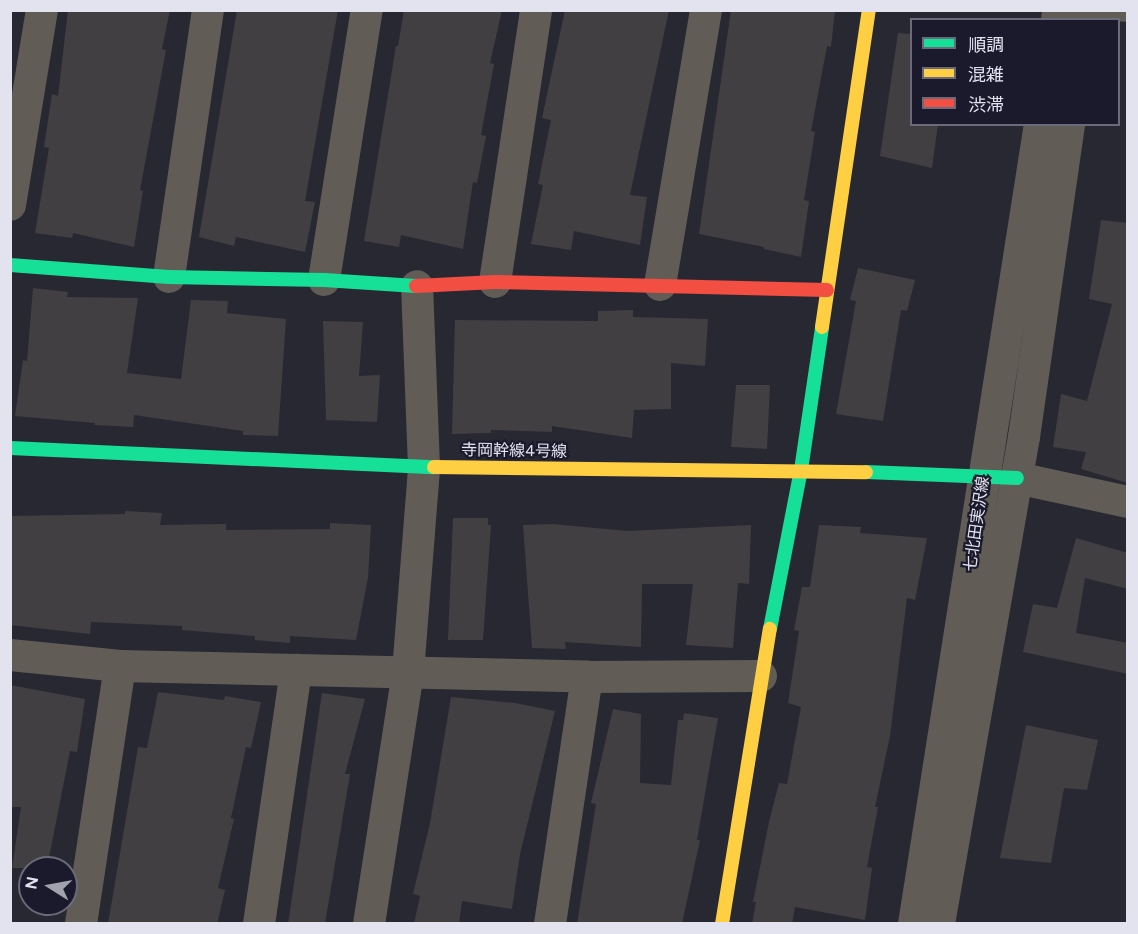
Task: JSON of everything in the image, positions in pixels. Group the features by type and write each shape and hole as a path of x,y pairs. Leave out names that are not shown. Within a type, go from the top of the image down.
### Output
{"street":[{"path":"10,205 42,10"},
{"path":"170,277 208,10"},
{"path":"324,280 367,10"},
{"path":"495,282 536,10"},
{"path":"660,285 706,10"},
{"path":"722,924 761,676 801,470 869,10"},
{"name":"七北田実沢線","path":"914,924 1040,126"},
{"path":"939,924 1017,478 1069,126"},
{"path":"10,265 170,277 324,280 417,286 495,282 827,290"},
{"path":"369,924 408,672 424,467 417,286"},
{"name":"寺岡幹線4号線","path":"10,448 424,467 801,470 1017,478"},
{"path":"1017,478 1128,502"},
{"path":"10,655 120,666 587,677 761,676"},
{"path":"81,924 120,666"},
{"path":"259,924 296,670"},
{"path":"550,924 587,677"}],"lane":[{"path":"1086,10 1128,14"}],"building":[{"path":"68,10 170,10 162,49 166,50 140,190 143,191 134,247 73,233 72,238 35,233 49,148 44,147 52,94 58,96"},
{"path":"237,10 338,10 305,201 315,202 305,252 236,237 234,246 199,237"},
{"path":"404,10 502,10 490,63 494,64 481,135 486,136 477,183 473,182 463,249 401,235 399,247 364,241"},
{"path":"565,10 669,10 630,195 647,197 640,245 574,231 571,250 531,244 543,185 538,184 551,120 542,118"},
{"path":"731,10 835,10 831,47 827,46 811,131 815,132 804,200 809,201 801,257 699,234"},
{"path":"898,33 910,34 910,126 938,126 932,168 880,156"},
{"path":"1101,220 1128,223 1128,483 1081,469 1086,452 1053,447 1061,394 1087,401 1112,304 1089,299"},
{"path":"858,268 915,280 907,311 901,310 883,421 836,414 856,301 850,300"},
{"path":"33,288 68,292 67,297 138,298 127,373 181,379 191,300 228,301 227,313 286,319 278,436 243,435 243,431 134,415 133,427 15,416 23,360 27,361"},
{"path":"633,310 633,317 708,319 705,366 671,363 671,409 634,410 632,438 552,426 552,432 491,430 491,433 452,434 455,320 598,321 598,311"},
{"path":"323,321 363,322 359,376 380,375 377,422 326,420"},
{"path":"736,385 770,385 767,449 731,447"},
{"path":"125,511 162,513 160,525 226,524 226,530 330,529 330,523 371,525 368,578 356,640 290,636 290,643 255,640 255,636 182,630 182,626 91,622 90,634 10,625 10,516 125,514"},
{"path":"453,518 488,518 488,525 491,525 483,640 448,640"},
{"path":"553,524 627,531 751,525 749,584 738,583 733,648 686,645 693,584 642,584 641,647 565,642 566,649 532,648 523,525"},
{"path":"819,525 861,527 860,533 927,538 915,600 907,598 890,736 875,807 878,807 867,867 872,868 865,920 795,907 792,924 752,924 756,902 753,902 769,822 779,783 787,784 801,707 788,703 799,631 794,630 802,587 810,587"},
{"path":"1076,538 1128,553 1128,589 1085,578 1076,633 1128,643 1128,674 1023,652 1033,604 1057,608"},
{"path":"10,685 85,699 77,752 70,751 49,856 18,856 18,868 12,868 21,807 10,807"},
{"path":"158,692 224,700 225,696 261,702 251,748 246,747 231,818 234,819 218,888 225,890 217,924 108,924 138,747 147,748"},
{"path":"322,693 365,699 345,774 350,774 325,924 288,924"},
{"path":"451,697 515,703 555,711 520,854 512,909 462,901 459,924 414,924 420,896 413,894 430,823"},
{"path":"613,709 641,714 640,783 671,785 678,720 683,720 684,713 718,718 697,840 700,840 682,924 577,924 596,804 591,803"},
{"path":"1026,725 1098,740 1087,790 1064,788 1051,863 1000,858"}],"traffic: fast":[{"path":"10,265 169,277 324,280 416,286"},
{"path":"770,629 801,470 822,327"},
{"path":"10,448 434,467"},
{"path":"866,472 1017,478"}],"traffic: slow":[{"path":"822,327 869,10"},
{"path":"434,467 866,472"},
{"path":"722,924 770,629"}],"traffic: jam":[{"path":"416,286 495,282 827,290"}]}
